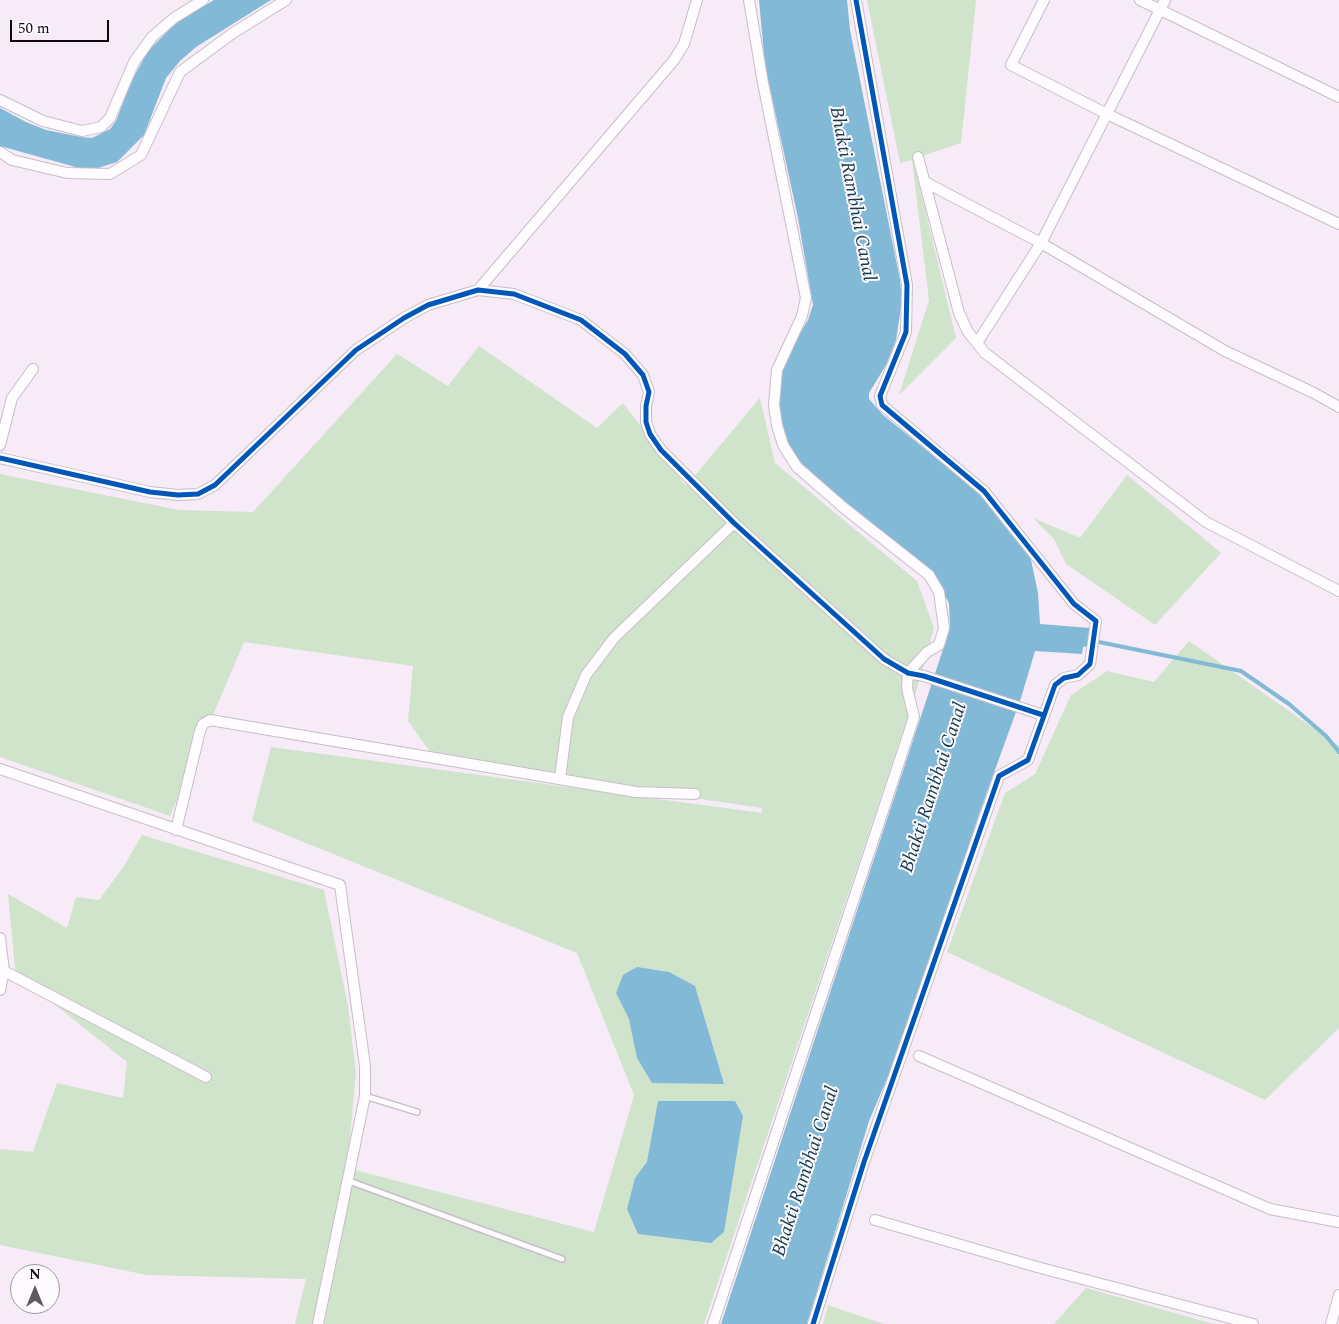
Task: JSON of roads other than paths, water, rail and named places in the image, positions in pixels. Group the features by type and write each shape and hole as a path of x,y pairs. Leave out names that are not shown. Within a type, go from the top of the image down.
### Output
{"street":[{"path":"0,100 43,121 82,131 102,127 110,118 134,62 152,38 174,18 203,0"},
{"path":"0,152 12,160 67,173 110,174 141,155 180,72 233,33 286,0"},
{"path":"478,290 674,60 684,44 697,0"},
{"path":"712,1324 914,716 907,688 908,673 927,652 941,642 944,628 939,592 929,575 837,502 797,467 783,445 776,425 774,405 776,370 802,316 806,298 763,84 749,0"},
{"path":"813,1324 864,1162 999,776 1028,760 1043,716 1059,681 1078,675 1090,664 1095,626 1095,619 1074,604 984,491 882,405 880,396 906,332 907,285 856,0"},
{"path":"1044,0 1011,65 1107,114 1339,224"},
{"path":"1140,0 1163,5 1339,97"},
{"path":"976,343 1041,243 1163,5"},
{"path":"918,157 958,313 976,343 985,353 1206,522 1339,591"},
{"path":"925,182 1041,243 1225,351 1314,393 1339,407"},
{"path":"0,458 150,492 178,495 198,494 215,485 356,350 428,305 478,290 514,294 581,320 625,354 643,375 649,392 646,406 650,434 661,450 734,523 884,659 908,673 924,676 1043,716"},
{"path":"0,445 12,398 32,369"},
{"path":"560,778 568,717 586,675 614,638 734,523"},
{"path":"176,830 200,731 203,724 210,720 636,792 695,794"},
{"path":"0,769 340,885 366,1066 365,1096 318,1324"},
{"path":"0,938 4,971 0,990"},
{"path":"4,971 206,1077"},
{"path":"919,1056 1270,1209 1339,1222"},
{"path":"875,1220 1037,1267 1253,1324"},
{"path":"1331,1324 1339,1295"}],"lane":[{"path":"365,1096 417,1112"},
{"path":"349,1181 562,1259"}],"water":[{"path":"214,0 271,0 196,47 180,61 166,78 144,135 117,162 98,168 79,168 0,146 0,108 46,130 81,137 92,138 110,129 116,121 131,82 148,51 177,22"},
{"name":"Bhakti Rambhai Canal","path":"759,0 847,0 850,30 900,280 902,301 896,340 886,365 869,393 869,399 883,415 983,496 1023,543 1031,560 1038,593 1040,624 1090,628 1088,646 1083,647 1082,654 1035,651 1021,698 978,817 914,1015 869,1121 807,1324 721,1324 950,628 949,603 930,569 809,473 792,451 778,416 778,390 782,364 808,320 813,305 798,218 765,65"},
{"path":"637,967 669,972 695,986 724,1084 652,1083 637,1058 629,1019 616,993 623,975"},
{"path":"658,1101 735,1101 743,1116 724,1232 711,1243 638,1234 627,1209 635,1178 647,1162"}],"waterway":[{"path":"1094,641 1241,671 1289,704 1326,736 1339,752"}]}
